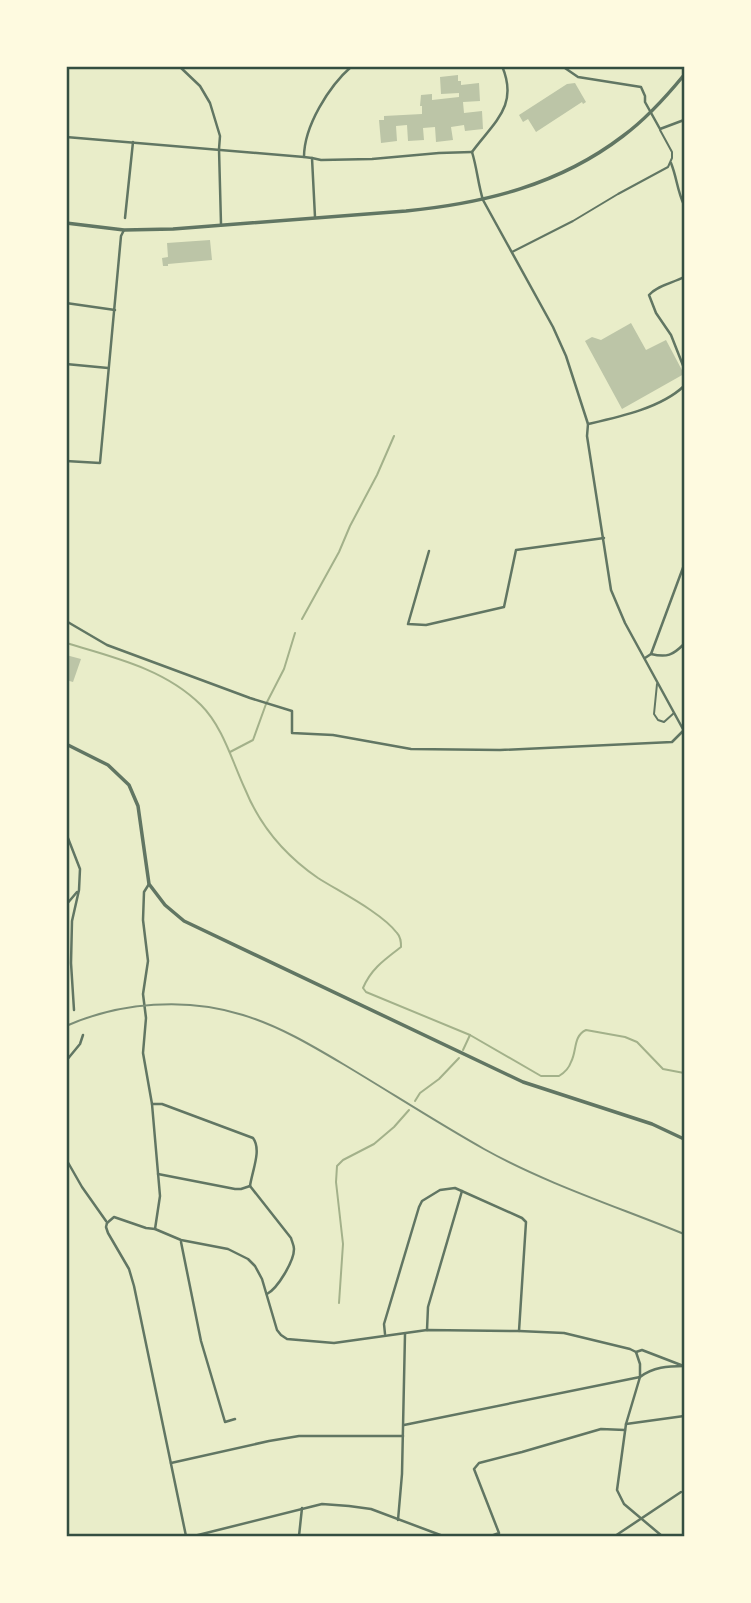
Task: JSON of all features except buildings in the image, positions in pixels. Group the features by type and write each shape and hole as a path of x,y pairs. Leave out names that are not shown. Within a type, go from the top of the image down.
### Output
{"street":[{"path":"179,66 200,86 210,103 220,136 221,224"},
{"path":"185,71 187,66"},
{"path":"304,157 304,146 320,105 352,66"},
{"path":"472,152 507,103 509,87 502,66"},
{"path":"562,66 578,77 641,87 645,102 660,129 684,120"},
{"path":"66,223 124,230 173,229 441,207 483,200 558,175 624,136 651,112 684,75"},
{"path":"66,137 320,160 472,152"},
{"path":"125,218 133,142"},
{"path":"66,621 107,645 292,711 292,733 333,735 411,749 500,750 672,743 684,730 625,623 611,590 587,436 588,424 566,356 553,327 483,200 472,152"},
{"path":"312,158 316,217"},
{"path":"671,163 684,205"},
{"path":"66,461 100,463 121,236 124,230"},
{"path":"684,277 655,290 649,295 649,299 671,335 684,368"},
{"path":"66,303 115,310"},
{"path":"66,364 108,368"},
{"path":"588,424 613,419 656,404 684,386"},
{"path":"429,551 408,624 426,625 504,607 516,550 604,538"},
{"path":"645,658 651,654 684,565"},
{"path":"651,654 665,657 684,645"},
{"path":"66,744 108,765 130,785 138,806 149,884 165,905 184,921 523,1083 657,1126 684,1139"},
{"path":"66,833 80,869 79,890 72,921 74,1010"},
{"path":"149,884 145,891 143,920 148,961 143,995 146,1018 142,1053 152,1104 160,1195 155,1228"},
{"path":"66,905 79,890"},
{"path":"66,1009 73,1004"},
{"path":"66,1062 80,1044 83,1035"},
{"path":"152,1104 162,1104 255,1140 257,1147 250,1186 291,1238 294,1247 292,1260 273,1291 267,1294"},
{"path":"66,1159 82,1188 107,1223 108,1233 129,1269 186,1536"},
{"path":"158,1174 235,1189 250,1186"},
{"path":"386,1335 384,1324 419,1207 422,1201 448,1188 462,1190 526,1222 519,1331"},
{"path":"427,1329 428,1307 462,1190"},
{"path":"107,1223 114,1217 146,1228 155,1228 181,1240 240,1254 255,1266 262,1279 277,1330 287,1339 334,1343 427,1329 564,1333 636,1352 642,1350 684,1366"},
{"path":"181,1240 201,1341 225,1422 235,1419"},
{"path":"398,1520 404,1425 405,1333"},
{"path":"636,1352 640,1377 626,1424 617,1490 624,1504 662,1536"},
{"path":"404,1425 640,1377 664,1367 684,1366"},
{"path":"626,1424 684,1416"},
{"path":"491,1536 499,1533 474,1469 479,1463 601,1429 625,1430"},
{"path":"171,1463 299,1436 403,1436"},
{"path":"615,1536 681,1492"},
{"path":"194,1536 321,1504 371,1509 443,1536"},
{"path":"299,1536 302,1508"}],"lane":[{"path":"512,252 663,170 671,163 671,152 660,129"},
{"path":"657,683 653,714 664,722 675,712"}],"waterway":[{"path":"302,619 339,552 394,436"},
{"path":"230,752 253,740 266,704 284,669 295,633"},
{"path":"66,643 155,673 187,693 209,714 226,745 251,803 275,839 306,869 371,911 390,925 399,936 401,947 370,975 363,988 366,992 470,1035 541,1076 559,1076 564,1072 573,1058 579,1036 586,1030 625,1037 637,1042 663,1069 684,1073"},
{"path":"463,1050 470,1035"},
{"path":"415,1101 420,1093 439,1079 459,1058"},
{"path":"339,1303 343,1244 336,1182 337,1166 374,1144 409,1110"}],"railway":[{"path":"66,1026 109,1012 154,1005 199,1006 243,1015 307,1043 508,1162 684,1234"}]}
